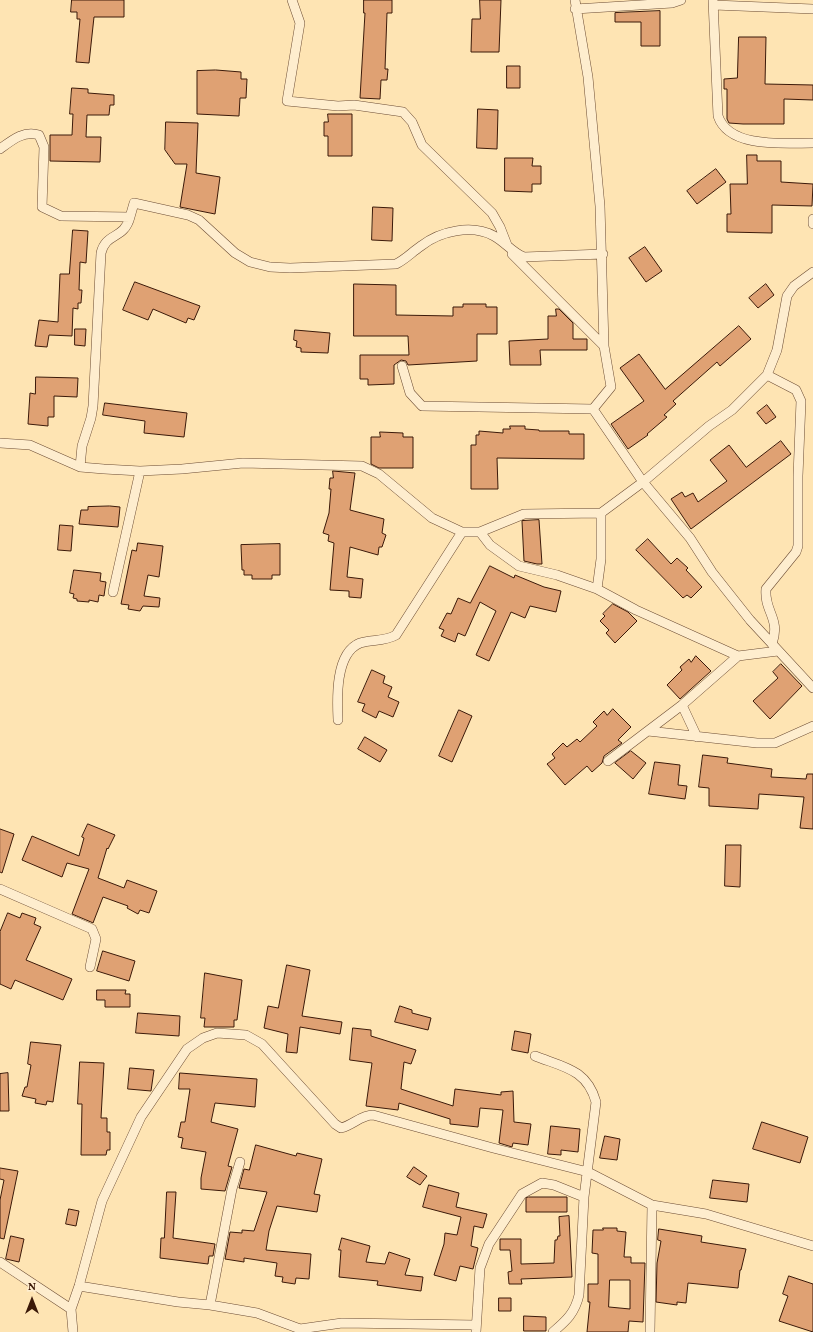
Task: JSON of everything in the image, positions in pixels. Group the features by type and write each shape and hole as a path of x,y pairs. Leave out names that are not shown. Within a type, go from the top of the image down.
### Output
{"street":[{"path":"292,0 300,23 287,101 338,106 354,105 403,112 412,122 422,145 492,213 500,227 507,245"},
{"path":"593,409 611,387 604,346 600,206 588,77 575,5 672,3 681,0"},
{"path":"813,9 714,3 718,116 721,124 726,130 739,137 752,140 770,143 813,143"},
{"path":"0,149 20,135 33,133 39,135 44,147 42,207 62,216 130,217"},
{"path":"80,467 82,446 91,418 93,406 101,253 106,241 126,228 134,203 199,220 235,253 250,262 270,267 391,264 408,257 421,245 440,236 456,231 483,232 494,236 519,255 524,257 602,254"},
{"path":"813,219 813,224"},
{"path":"494,236 604,346"},
{"path":"0,443 30,445 80,467 140,471 182,469 243,462 362,466 380,474 432,518 462,532 480,532 524,514 601,513 643,482 709,426 732,410 768,375 777,350 787,296 794,286 813,272"},
{"path":"402,366 410,393 422,406 593,409"},
{"path":"768,375 796,390 801,401 798,476 798,546 796,552 766,589 767,599 775,622 775,634 772,644"},
{"path":"593,409 643,482 690,538 712,572 750,620 813,688"},
{"path":"113,592 140,471"},
{"path":"597,589 601,559 601,513"},
{"path":"338,720 337,694 339,678 342,665 348,653 354,646 362,642 389,639 396,635 462,532"},
{"path":"480,532 490,545 519,566 557,575 597,589 636,610 738,656 778,651"},
{"path":"608,760 682,705 738,656"},
{"path":"682,705 697,737"},
{"path":"648,731 757,743 775,743 813,726"},
{"path":"0,889 92,929 96,939 90,967"},
{"path":"73,1332 71,1309 79,1286 102,1201 141,1117 188,1049 203,1038 217,1032 246,1035 262,1044 335,1124 341,1128 347,1127 366,1115 373,1115 588,1172 652,1205 706,1214 813,1246"},
{"path":"535,1056 581,1075 592,1088 596,1102 584,1197 579,1295 576,1306 569,1318 553,1332"},
{"path":"210,1305 232,1189 240,1162"},
{"path":"79,1286 258,1313 300,1331 342,1323 476,1328 480,1268 489,1244 522,1194 542,1183 554,1185 584,1197"},
{"path":"650,1332 652,1205"},
{"path":"0,1262 71,1309"}],"building":[{"path":"72,0 124,0 124,17 94,17 89,63 76,62 80,19 77,19 77,12 71,12"},
{"path":"364,0 392,0 392,13 387,13 385,69 388,69 387,80 381,80 380,99 360,98 365,13"},
{"path":"480,0 501,0 499,52 471,52 472,19 480,19"},
{"path":"660,11 660,46 641,46 641,22 615,22 615,13"},
{"path":"739,37 766,37 765,84 813,85 813,100 784,99 784,124 729,123 727,119 727,89 724,89 724,79 737,78"},
{"path":"507,66 520,66 520,88 507,88"},
{"path":"216,70 241,72 241,79 247,79 246,98 240,98 239,116 197,114 197,71"},
{"path":"72,88 88,89 88,93 114,95 114,105 110,105 109,115 87,115 86,137 101,137 100,162 50,161 50,135 72,135 73,114 70,114"},
{"path":"478,109 498,110 497,149 477,148"},
{"path":"328,114 352,114 352,156 328,156 328,136 324,136 324,122 328,122"},
{"path":"166,122 198,123 196,173 220,177 215,214 180,207 187,164 175,164 165,150"},
{"path":"747,155 757,155 757,161 781,161 781,182 813,184 812,206 772,205 772,233 727,232 727,214 731,214 730,184 747,184"},
{"path":"505,158 533,158 532,166 541,166 541,184 532,184 532,192 505,191"},
{"path":"716,169 726,182 697,204 687,191"},
{"path":"373,207 393,208 392,241 372,240"},
{"path":"73,230 88,231 86,263 80,262 79,290 82,290 81,303 78,303 78,309 73,308 72,336 49,335 47,347 35,346 39,320 58,322 60,274 69,274"},
{"path":"645,247 662,271 646,282 629,258"},
{"path":"135,282 200,306 194,320 188,318 186,323 153,309 148,320 123,310"},
{"path":"354,284 396,285 396,315 453,316 453,307 463,307 463,304 486,304 486,307 497,307 497,334 477,334 477,361 408,365 406,361 401,360 394,365 394,384 368,385 368,379 360,379 360,355 409,355 408,336 354,336"},
{"path":"766,284 774,295 758,308 749,298"},
{"path":"556,309 559,309 573,323 573,339 587,339 587,350 540,350 541,365 510,365 509,341 548,339 548,316 556,316"},
{"path":"739,326 751,339 720,366 717,362 673,401 676,404 664,415 667,417 647,434 648,435 628,449 611,424 644,401 620,368 639,354 665,389"},
{"path":"75,329 86,329 85,346 75,345"},
{"path":"295,330 330,333 328,353 301,352 301,348 296,347 297,341 294,340"},
{"path":"36,377 78,378 77,397 54,396 54,417 48,417 48,426 28,424 30,393 35,394"},
{"path":"105,403 187,413 184,437 144,433 145,421 103,415"},
{"path":"767,405 776,417 766,424 757,413"},
{"path":"510,426 525,426 525,429 539,431 569,431 569,434 584,434 584,459 497,458 498,489 471,489 471,445 476,445 476,435 479,435 479,431 503,433 503,429 510,429"},
{"path":"380,432 403,433 403,437 413,437 413,468 379,468 371,464 371,437 380,437"},
{"path":"781,441 791,454 691,529 671,499 682,492 685,497 693,493 698,502 727,481 710,460 729,445 746,467"},
{"path":"333,471 355,473 350,510 384,519 382,533 386,535 382,547 379,547 378,555 350,547 347,577 363,579 361,598 349,597 349,591 330,590 334,543 328,541 329,535 323,533 329,513 331,489 329,489 330,478 333,478"},
{"path":"88,507 120,507 118,527 79,524 81,510 88,510"},
{"path":"539,520 542,564 524,561 522,521"},
{"path":"60,525 73,526 71,551 58,550"},
{"path":"648,539 671,564 677,558 688,568 686,570 702,587 691,598 687,595 683,598 636,550"},
{"path":"138,543 163,546 159,577 148,575 144,596 160,598 159,607 143,606 140,611 128,609 129,605 121,604 132,550 136,551"},
{"path":"280,544 280,575 272,575 272,579 252,579 252,575 244,575 244,570 242,570 241,545"},
{"path":"490,566 514,578 515,575 544,587 561,591 556,612 530,606 525,618 511,612 489,661 476,655 496,611 480,602 465,636 458,633 455,642 441,636 444,630 439,628 447,613 451,614 458,598 470,603"},
{"path":"74,570 101,573 100,581 106,582 104,596 99,595 98,602 89,600 89,602 77,601 77,599 73,598 74,594 70,593"},
{"path":"613,604 628,612 637,621 615,643 606,633 609,630 600,621 605,616 603,614"},
{"path":"696,656 711,671 680,699 667,685 682,670 680,667 689,659 691,662"},
{"path":"781,664 802,686 770,719 753,701 778,678 773,672"},
{"path":"372,670 385,676 383,683 392,687 388,697 399,702 393,717 379,711 376,718 362,711 365,704 358,702"},
{"path":"613,709 631,727 618,740 622,743 604,756 602,763 592,772 587,766 565,785 547,764 555,758 552,754 563,743 567,747 577,739 580,742 597,726 593,722 604,711 607,715"},
{"path":"459,710 472,716 452,762 439,756"},
{"path":"365,737 387,750 380,762 358,749"},
{"path":"631,751 646,763 633,779 615,763"},
{"path":"703,755 728,758 727,763 772,769 771,777 806,779 807,774 813,774 813,829 800,828 804,797 759,794 758,809 709,806 709,788 699,787"},
{"path":"655,762 680,765 678,785 687,786 685,799 649,794"},
{"path":"88,824 115,835 108,849 107,848 98,878 124,888 127,880 157,891 149,913 140,910 138,914 127,908 128,906 103,897 93,923 72,914 89,869 67,863 62,877 22,860 32,836 79,856 84,838 82,837"},
{"path":"0,829 14,834 2,873 0,872"},
{"path":"726,845 741,845 740,887 725,886"},
{"path":"8,913 20,918 22,913 36,918 34,924 41,927 26,960 72,979 63,1000 15,980 11,989 0,984 0,932"},
{"path":"103,951 135,961 129,981 97,971"},
{"path":"287,965 310,970 302,1016 342,1022 340,1034 300,1027 297,1053 286,1052 288,1034 264,1028 268,1006 278,1008"},
{"path":"205,973 242,980 237,1020 234,1020 234,1027 204,1027 205,1018 201,1018"},
{"path":"97,990 126,990 125,994 130,994 130,1007 105,1007 105,1000 97,1000"},
{"path":"400,1006 412,1010 412,1013 431,1018 428,1030 395,1022"},
{"path":"138,1013 180,1016 179,1036 136,1033"},
{"path":"353,1028 371,1030 371,1036 416,1050 411,1064 404,1062 401,1089 453,1106 455,1089 501,1095 501,1092 513,1091 514,1122 531,1124 528,1145 513,1143 512,1147 499,1143 503,1110 480,1108 478,1127 450,1124 450,1119 399,1103 398,1110 366,1106 372,1063 350,1060"},
{"path":"515,1031 531,1034 528,1053 512,1050"},
{"path":"31,1042 61,1045 53,1102 47,1101 46,1105 35,1103 36,1099 22,1096 25,1087 27,1087 31,1065 28,1064"},
{"path":"80,1062 104,1063 101,1118 107,1118 107,1132 110,1132 110,1150 107,1150 106,1155 81,1155 82,1104 78,1104"},
{"path":"130,1068 154,1070 151,1091 128,1089"},
{"path":"8,1073 9,1111 0,1111 0,1074"},
{"path":"180,1073 257,1079 255,1107 215,1103 211,1122 238,1129 228,1166 232,1167 225,1191 201,1189 201,1178 206,1152 181,1148 183,1138 178,1137 181,1122 185,1122 190,1089 179,1089"},
{"path":"762,1122 808,1137 800,1163 753,1149"},
{"path":"551,1126 580,1129 578,1152 561,1150 561,1155 548,1154"},
{"path":"605,1136 620,1139 617,1160 600,1158"},
{"path":"256,1145 296,1156 297,1153 322,1159 314,1194 320,1195 317,1212 277,1206 269,1231 266,1250 311,1254 309,1279 296,1278 295,1284 282,1282 283,1277 275,1276 277,1263 244,1258 244,1262 225,1259 230,1232 242,1233 242,1230 254,1231 267,1192 239,1188 244,1169 249,1170"},
{"path":"414,1167 427,1176 420,1185 407,1177"},
{"path":"0,1168 18,1171 4,1239 0,1238 0,1200 4,1180 0,1179"},
{"path":"713,1180 749,1184 747,1202 710,1198"},
{"path":"429,1185 459,1193 456,1207 487,1214 483,1228 474,1226 471,1246 478,1248 473,1269 460,1266 456,1281 434,1275 444,1244 445,1233 457,1235 461,1217 423,1207"},
{"path":"167,1192 176,1192 173,1238 215,1244 213,1256 209,1256 208,1264 160,1258 161,1238 164,1238"},
{"path":"567,1197 567,1212 526,1212 526,1198"},
{"path":"69,1209 79,1211 76,1226 66,1224"},
{"path":"569,1216 572,1277 521,1279 522,1284 509,1284 508,1272 512,1271 510,1250 500,1250 500,1239 521,1239 521,1264 554,1263 555,1240 557,1240 558,1236 560,1236 559,1217"},
{"path":"603,1228 617,1228 617,1231 626,1232 624,1257 631,1257 631,1263 645,1263 643,1322 629,1321 628,1332 587,1332 590,1302 588,1302 588,1284 598,1284 598,1254 592,1253 593,1230 603,1230","holes":["610,1280 630,1280 630,1309 609,1307"]},
{"path":"659,1229 702,1236 701,1242 746,1249 740,1270 738,1288 688,1283 686,1303 677,1302 677,1305 656,1302 657,1263 661,1241 658,1240"},
{"path":"11,1236 24,1239 19,1262 6,1259"},
{"path":"342,1238 370,1246 366,1262 385,1264 389,1252 410,1259 405,1275 423,1277 421,1291 377,1285 378,1281 339,1277 341,1250 339,1250"},
{"path":"789,1276 813,1284 813,1332 779,1321 788,1296 783,1294"},
{"path":"499,1298 511,1298 511,1311 499,1311"},
{"path":"524,1316 546,1317 546,1331 524,1331"}]}
